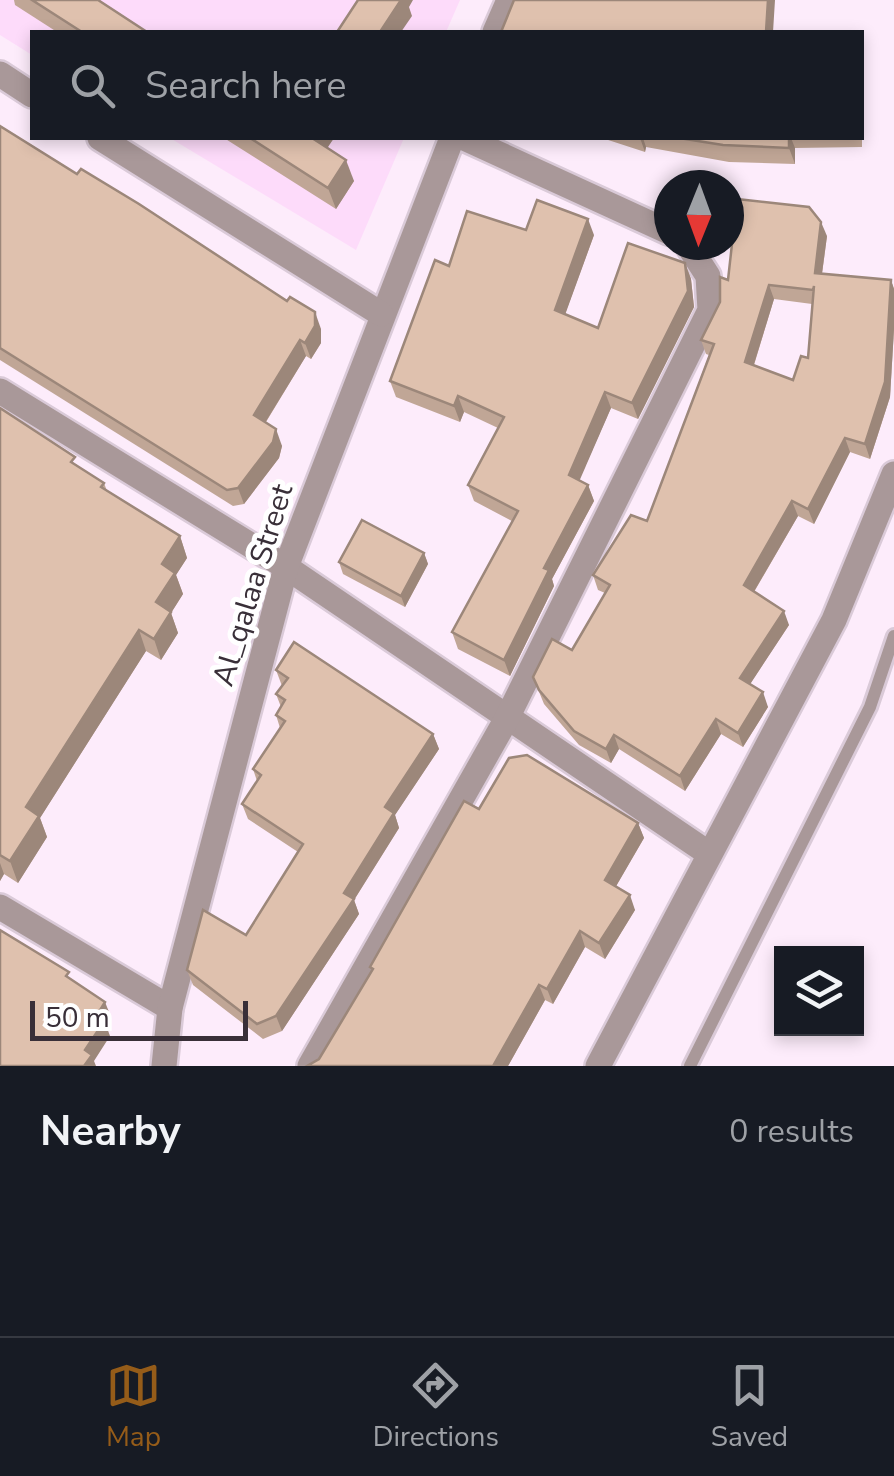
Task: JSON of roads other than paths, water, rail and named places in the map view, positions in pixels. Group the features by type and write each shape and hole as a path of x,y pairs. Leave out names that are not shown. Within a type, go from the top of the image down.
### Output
{"street":[{"path":"496,30 509,0"},
{"path":"0,74 30,94"},
{"path":"103,140 381,314"},
{"name":"Al_qalaa Street","path":"164,1066 170,1008 286,567 451,140"},
{"path":"468,140 654,225"},
{"path":"310,1066 506,720 710,310 708,276 698,260"},
{"path":"0,391 286,567 506,720 708,853"},
{"path":"598,1066 834,620 894,474"},
{"path":"0,907 170,1008"}],"lane":[{"path":"690,1066 870,707 894,636"}]}
